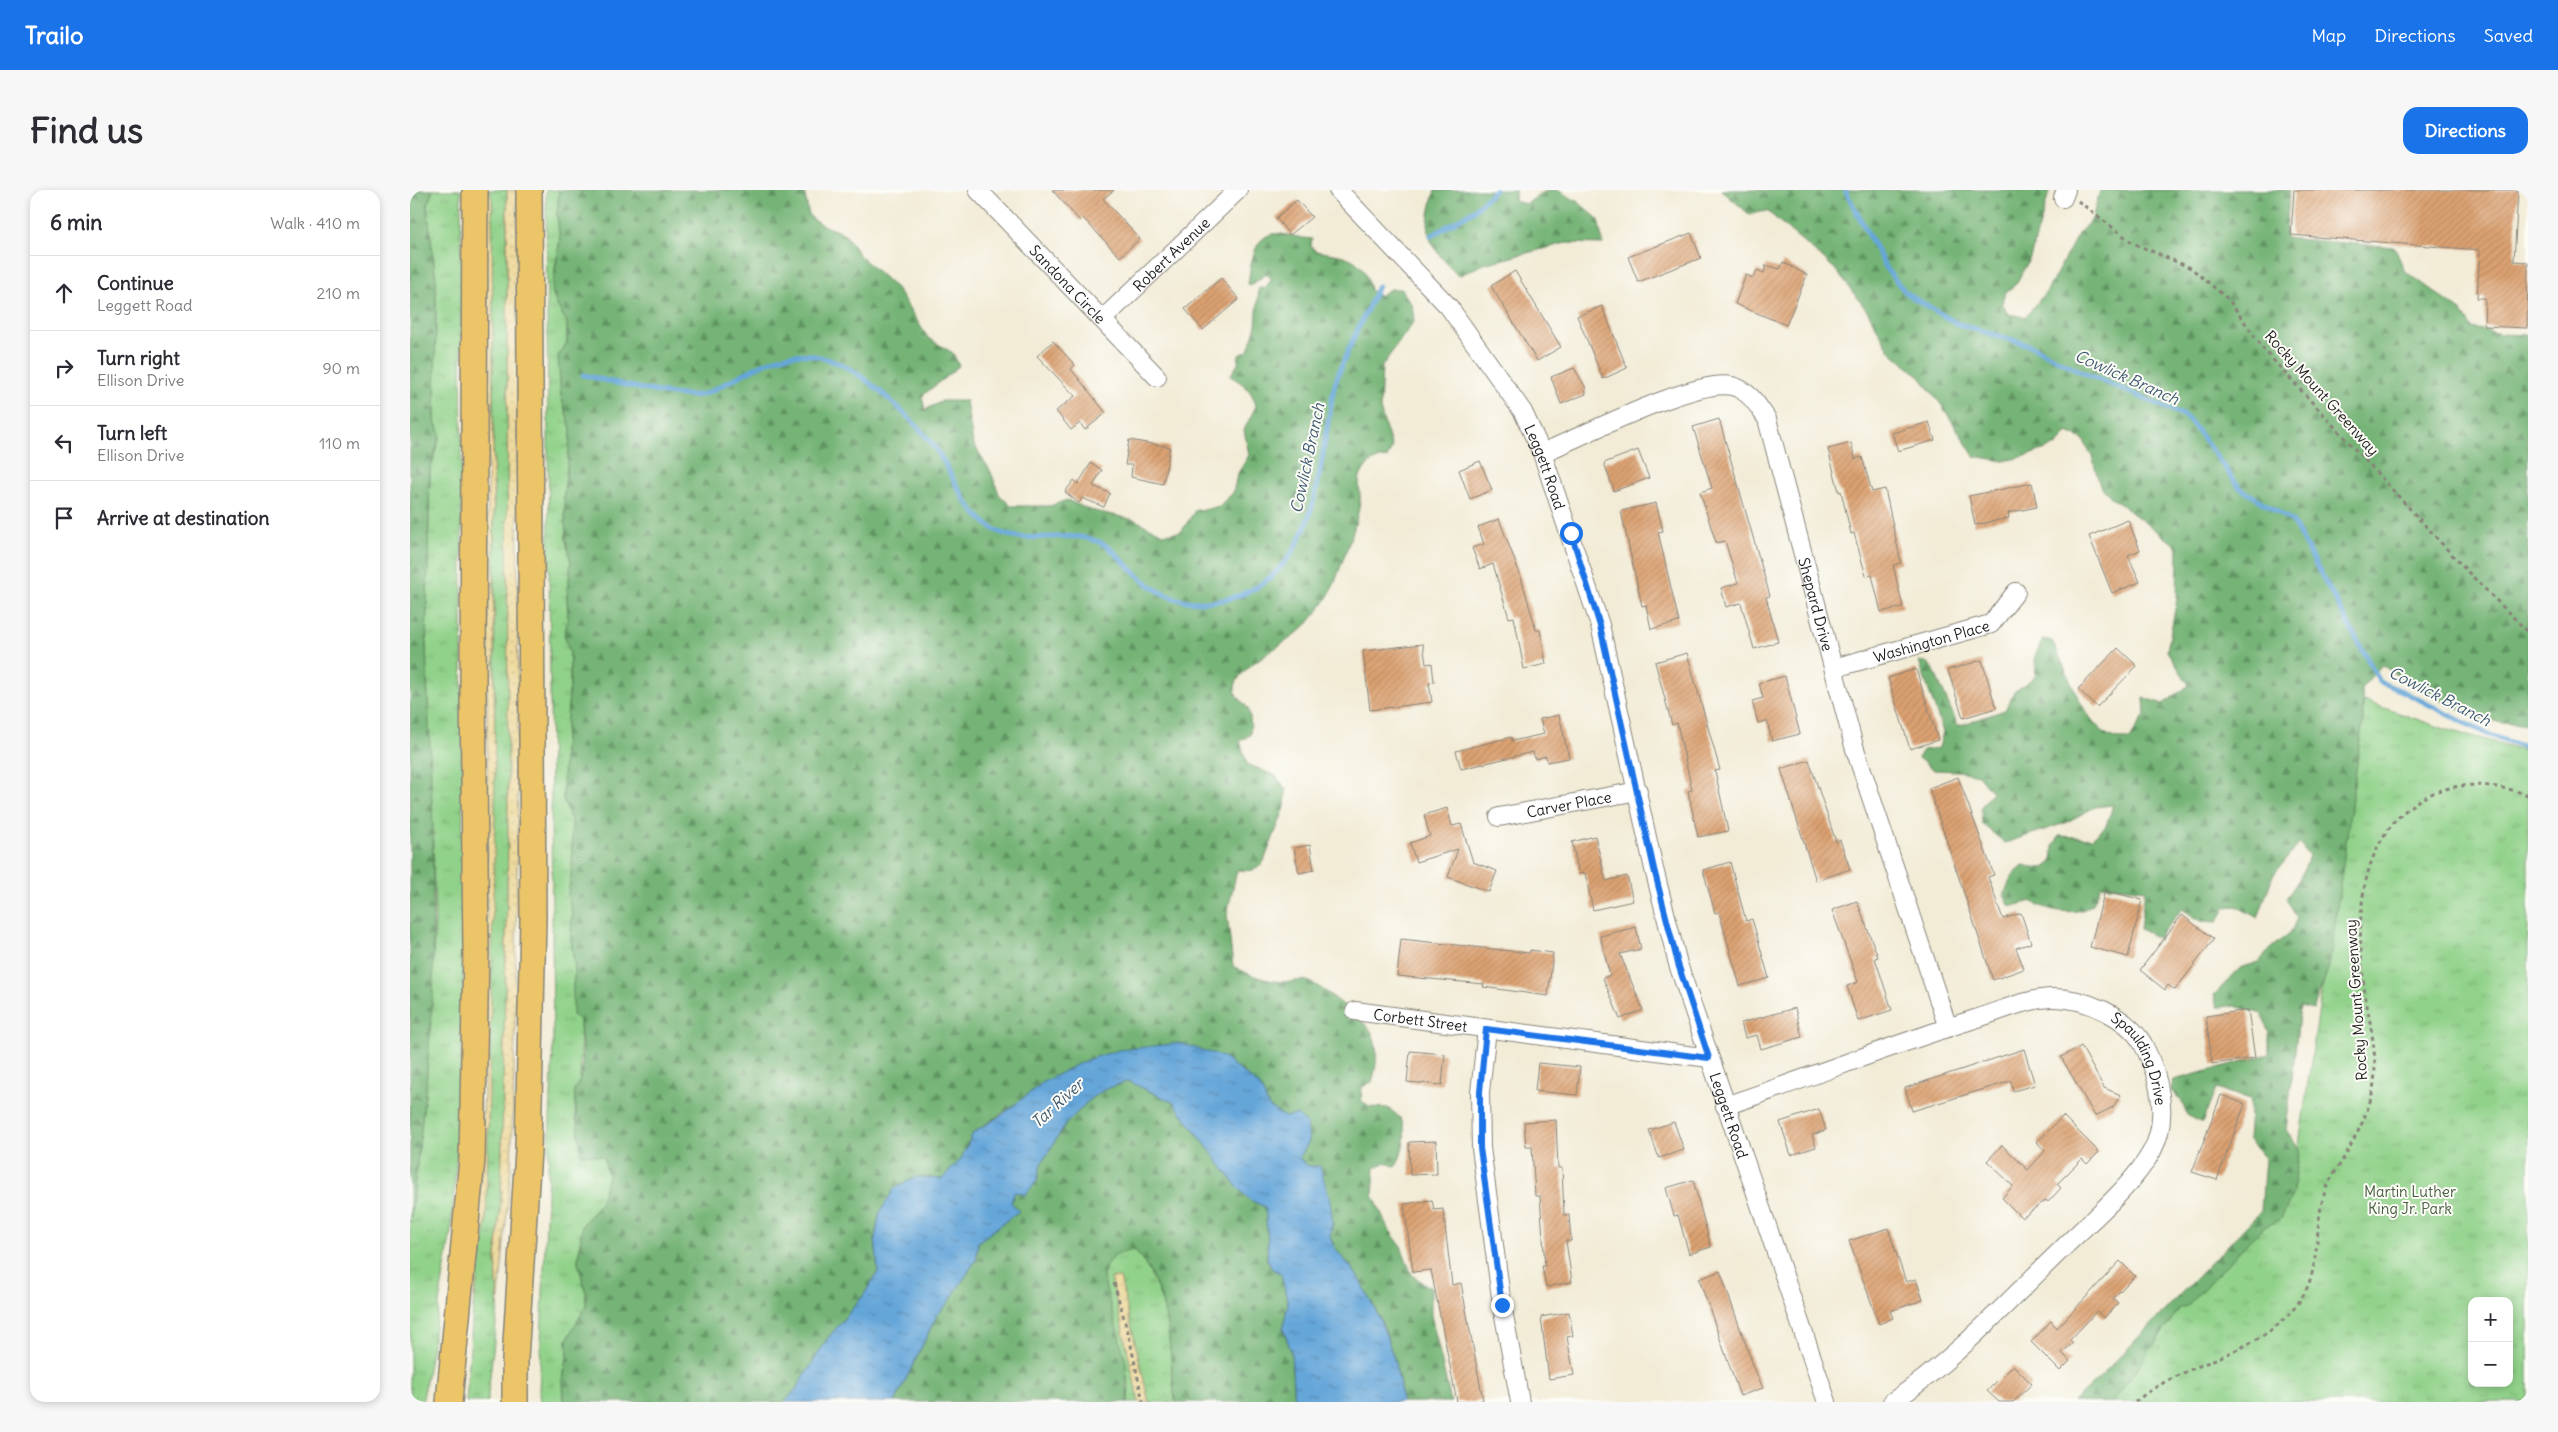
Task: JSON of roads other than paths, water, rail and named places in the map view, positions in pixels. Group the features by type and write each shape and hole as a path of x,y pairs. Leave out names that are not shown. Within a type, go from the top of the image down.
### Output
{"highway":[{"path":"449,1399 472,1159 476,949 474,688 475,190"},
{"path":"515,1402 515,1359 528,1151 533,919 529,190"},
{"path":"508,1402 515,1359"}],"street":[{"name":"Sandona Circle","path":"978,190 1157,377"},
{"name":"Robert Avenue","path":"1103,319 1238,190"},
{"name":"Leggett Road","path":"1338,190 1449,307 1523,412 1542,454 1571,533 1600,626 1654,869 1678,964 1827,1402"},
{"name":"Shepard Drive","path":"1542,454 1674,396 1704,386 1732,386 1752,398 1767,419 1854,746 1948,1028"},
{"name":"Washington Place","path":"1834,668 1991,624 2016,592"},
{"name":"Carver Place","path":"1499,817 1638,791"},
{"name":"Spaulding Drive","path":"1725,1106 1948,1028 2050,998 2072,1000 2097,1008 2121,1021 2140,1040 2154,1064 2160,1091 2160,1121 2153,1150 2109,1203 1934,1373 1892,1402"},
{"name":"Corbett Street","path":"1355,1011 1709,1058"},
{"path":"1486,1029 1480,1092 1480,1148 1502,1305 1520,1402"}],"water":[{"name":"Tar River","path":"1180,1043 1223,1057 1260,1086 1269,1107 1285,1117 1297,1115 1307,1124 1309,1142 1299,1158 1308,1166 1320,1166 1331,1208 1331,1240 1336,1250 1356,1274 1373,1304 1392,1351 1402,1402 1294,1402 1291,1351 1283,1328 1288,1304 1281,1274 1272,1269 1267,1259 1268,1241 1265,1207 1250,1200 1238,1188 1174,1103 1128,1081 1104,1090 1091,1098 1065,1125 1041,1164 1037,1181 1025,1195 1015,1192 1011,1202 1019,1211 978,1242 976,1260 948,1303 937,1315 895,1402 785,1402 797,1388 827,1339 863,1296 878,1272 875,1238 880,1212 894,1189 916,1177 942,1179 961,1159 973,1133 1003,1114 1043,1082 1086,1060 1119,1050"}],"waterway":[{"name":"Cowlick Branch","path":"1431,236 1473,211 1495,190"},
{"name":"Cowlick Branch","path":"1845,190 1887,270 1907,294 1958,324 2029,345 2088,375 2181,414 2190,421 2240,488 2292,521 2380,682 2402,691 2487,734 2528,748"},
{"name":"Cowlick Branch","path":"583,375 662,393 693,395 707,393 770,361 783,357 809,355 840,364 852,370 880,391 908,417 939,454 973,511 991,527 1004,534 1018,537 1062,536 1091,539 1109,548 1156,590 1181,600 1211,602 1240,595 1257,587 1276,572 1291,554 1311,511 1317,488 1332,396 1339,371 1378,286"}],"park label":[{"name":"Martin Luther King Jr. Park","path":"2410,1200"}]}
